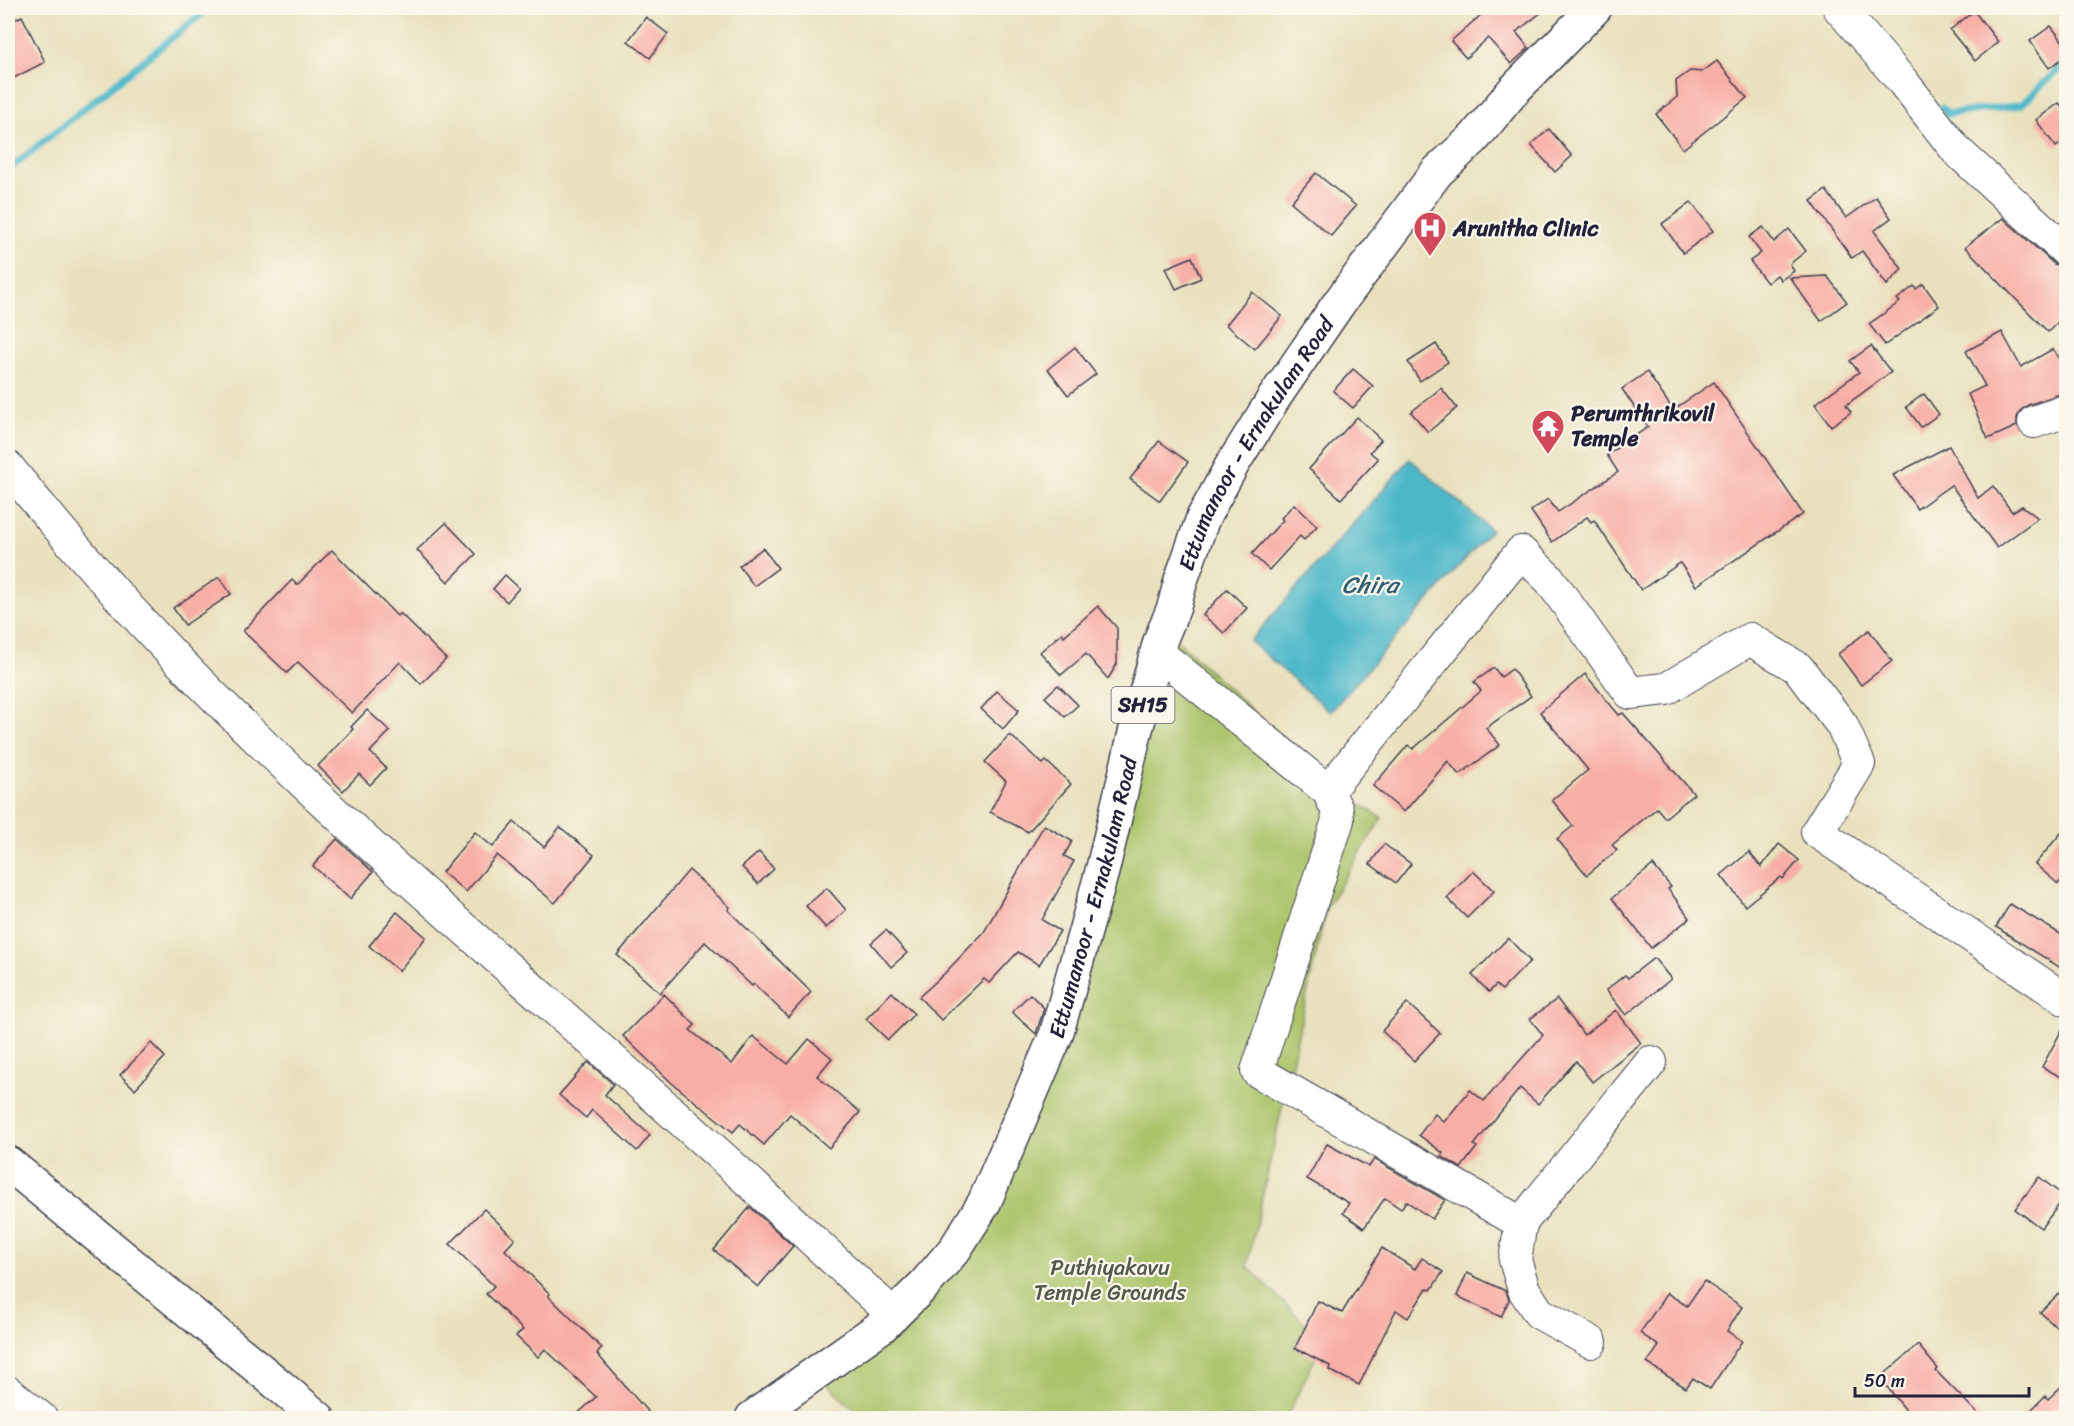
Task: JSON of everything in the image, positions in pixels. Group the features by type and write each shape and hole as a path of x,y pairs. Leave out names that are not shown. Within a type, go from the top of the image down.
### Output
{"main road":[{"name":"Ettumanoor - Ernakulam Road","path":"752,1419 833,1362 894,1315 924,1286 955,1249 984,1203 1056,1035 1103,868 1158,653 1203,518 1232,465 1339,303 1437,172 1474,138 1514,90 1595,8"},
{"path":"10,1167 318,1419"}],"street":[{"path":"1839,8 1903,82 1957,152 2067,251"},
{"path":"2034,423 2067,412"},
{"path":"8,467 60,531 175,657 286,766 408,878 704,1140 894,1315"},
{"path":"1328,791 1521,552 1550,580 1630,693 1666,689 1750,639 1798,668 1842,725 1859,764 1817,832 2067,1000"},
{"path":"1158,653 1328,791 1337,810 1338,820 1257,1071 1521,1223"},
{"path":"1591,1342 1539,1314 1524,1290 1515,1260 1521,1223 1651,1062"},
{"path":"8,1392 41,1419"}],"green space":[{"name":"Puthiyakavu Temple Grounds","path":"1172,636 1340,792 1382,818 1326,908 1247,1266 1323,1342 1286,1418 863,1418 825,1382 991,1210"}],"water":[{"name":"Chira","path":"1410,459 1491,530 1330,712 1250,641"}],"building":[{"path":"1489,8 1547,8 1516,32 1529,48 1511,64 1488,38 1466,58 1451,41"},
{"path":"1974,11 1998,42 1975,61 1950,30"},
{"path":"22,16 45,62 8,81 8,23"},
{"path":"646,17 668,34 650,58 628,41"},
{"path":"2051,26 2067,47 2067,55 2049,68 2030,41"},
{"path":"1717,61 1747,98 1683,149 1656,114 1677,97 1676,81 1690,71 1702,72"},
{"path":"2059,103 2067,113 2067,139 2056,147 2036,120"},
{"path":"1549,129 1572,156 1555,172 1531,145"},
{"path":"1316,173 1356,206 1331,236 1291,202"},
{"path":"1826,190 1846,218 1876,197 1891,218 1874,231 1902,269 1887,285 1862,251 1852,258 1811,201"},
{"path":"1691,202 1713,231 1683,253 1662,224"},
{"path":"2003,218 2054,264 2067,268 2067,313 2048,332 1965,247"},
{"path":"1763,227 1774,242 1789,229 1806,251 1790,264 1794,271 1781,280 1777,275 1767,283 1750,261 1761,253 1749,237"},
{"path":"1192,257 1201,278 1176,289 1166,268"},
{"path":"1827,276 1847,302 1821,321 1790,278"},
{"path":"1923,284 1939,306 1885,345 1869,324 1900,302 1897,299 1914,286 1916,289"},
{"path":"1252,292 1282,316 1255,349 1226,325"},
{"path":"2002,332 2021,367 2053,349 2067,371 2067,394 2028,405 2020,411 2017,426 1988,439 1968,394 1985,386 1966,351"},
{"path":"1436,344 1448,362 1420,381 1408,362"},
{"path":"1871,346 1891,372 1846,405 1851,412 1831,426 1815,404 1859,372 1850,361"},
{"path":"1075,347 1096,374 1068,395 1048,369"},
{"path":"1353,369 1373,386 1353,408 1333,391"},
{"path":"1647,372 1673,410 1714,382 1803,514 1696,586 1680,563 1641,590 1594,520 1591,522 1587,517 1552,542 1531,511 1548,499 1558,512 1618,472 1607,455 1648,427 1622,389"},
{"path":"1441,388 1457,408 1428,432 1411,412"},
{"path":"1924,394 1939,414 1921,427 1906,407"},
{"path":"1357,417 1381,440 1370,452 1378,459 1341,499 1309,469"},
{"path":"1159,441 1188,462 1160,501 1130,479"},
{"path":"1949,446 1978,498 1993,486 2012,512 2022,506 2038,518 1997,548 1951,485 1917,509 1893,475"},
{"path":"1294,504 1317,526 1304,540 1300,536 1269,570 1252,554 1283,520 1281,518"},
{"path":"446,523 476,554 448,582 417,550"},
{"path":"763,548 778,568 754,586 739,566"},
{"path":"332,550 397,616 400,613 446,659 421,684 400,662 352,713 298,662 287,673 243,631 292,580 297,585"},
{"path":"505,575 519,588 507,602 493,589"},
{"path":"219,577 231,594 185,625 173,608"},
{"path":"1227,589 1247,608 1224,633 1203,615"},
{"path":"1098,606 1117,628 1117,664 1108,679 1086,654 1061,675 1040,652 1062,633 1064,636"},
{"path":"1869,630 1892,661 1861,685 1838,654"},
{"path":"1494,668 1501,677 1512,669 1531,696 1486,728 1500,745 1459,775 1448,761 1404,812 1373,786 1408,745 1413,749 1481,691 1474,682"},
{"path":"1585,674 1619,715 1623,713 1694,794 1665,818 1657,808 1612,845 1617,850 1587,875 1557,839 1573,826 1552,800 1588,770 1540,712"},
{"path":"1058,685 1078,705 1065,717 1045,697"},
{"path":"997,691 1019,710 1003,729 981,709"},
{"path":"367,710 390,731 370,752 386,768 370,785 359,774 343,791 318,766 353,729 351,727"},
{"path":"1010,735 1043,764 1046,761 1071,784 1028,832 990,812 1006,781 985,762"},
{"path":"514,822 544,847 560,827 594,855 555,903 497,855 466,892 442,872 475,832 493,847"},
{"path":"1044,825 1072,841 1064,856 1074,861 1042,920 1060,931 1039,965 1018,952 989,983 984,979 941,1020 919,997 984,932"},
{"path":"2067,826 2067,874 2058,884 2035,864"},
{"path":"337,839 373,872 350,899 313,866"},
{"path":"1384,844 1411,864 1396,883 1370,864"},
{"path":"1779,844 1799,860 1783,879 1781,877 1745,906 1721,875 1749,852 1761,867"},
{"path":"759,852 774,869 758,884 742,867"},
{"path":"1653,865 1671,887 1668,889 1690,918 1651,948 1612,898"},
{"path":"689,870 730,907 728,910 811,992 788,1017 705,942 660,993 617,955"},
{"path":"1473,871 1494,891 1467,918 1447,898"},
{"path":"827,888 846,910 826,928 806,906"},
{"path":"2010,904 2067,938 2067,972 1996,927"},
{"path":"397,912 426,937 399,971 369,946"},
{"path":"886,930 907,953 891,967 871,943"},
{"path":"1508,938 1530,961 1502,990 1496,985 1489,992 1472,975"},
{"path":"1654,958 1671,979 1626,1015 1606,990 1625,975 1628,978"},
{"path":"892,992 914,1014 888,1040 866,1019"},
{"path":"664,994 695,1025 690,1030 732,1064 753,1036 788,1064 809,1039 832,1058 817,1076 860,1112 829,1148 790,1114 764,1145 740,1124 733,1132 672,1083 623,1036"},
{"path":"1030,994 1044,1008 1036,1034 1012,1012"},
{"path":"1557,999 1584,1035 1616,1010 1641,1043 1592,1082 1576,1061 1538,1104 1520,1088 1474,1145 1477,1147 1461,1168 1441,1156 1443,1153 1419,1135 1435,1114 1444,1122 1470,1090 1484,1101 1543,1035 1530,1019"},
{"path":"1407,1003 1440,1033 1414,1061 1382,1031"},
{"path":"2067,1020 2067,1080 2042,1067"},
{"path":"151,1043 165,1057 135,1089 120,1075"},
{"path":"588,1062 613,1084 605,1095 650,1135 637,1151 592,1110 586,1118 559,1095"},
{"path":"1327,1144 1369,1167 1374,1159 1445,1200 1432,1219 1406,1201 1401,1209 1385,1198 1364,1228 1343,1213 1349,1203 1307,1179"},
{"path":"2039,1177 2065,1197 2041,1228 2015,1209"},
{"path":"750,1207 793,1246 758,1287 714,1250"},
{"path":"484,1209 515,1239 505,1250 602,1348 597,1354 654,1419 572,1419 596,1397 545,1349 538,1357 516,1336 523,1330 486,1294 494,1286 450,1244"},
{"path":"1382,1248 1415,1269 1422,1258 1443,1272 1431,1290 1427,1288 1408,1318 1396,1310 1359,1385 1329,1370 1330,1366 1295,1348 1318,1301 1342,1313"},
{"path":"1467,1273 1506,1291 1509,1300 1501,1317 1457,1296"},
{"path":"1704,1281 1742,1307 1727,1331 1742,1341 1710,1389 1693,1378 1686,1388 1647,1363 1659,1346 1640,1333 1667,1293 1687,1306"},
{"path":"2067,1286 2067,1316 2056,1327 2040,1312"},
{"path":"1918,1345 1938,1369 1936,1371 1983,1419 1913,1419 1880,1378"},
{"path":"2067,1381 2067,1419 2022,1419 2045,1396 2048,1399"}],"waterway":[{"path":"8,170 209,8"},
{"path":"1942,108 1948,114 2021,105 2066,62"}],"place":[{"name":"Arunitha Clinic","path":"1430,257"},
{"name":"Perumthrikovil Temple","path":"1548,455"}]}
